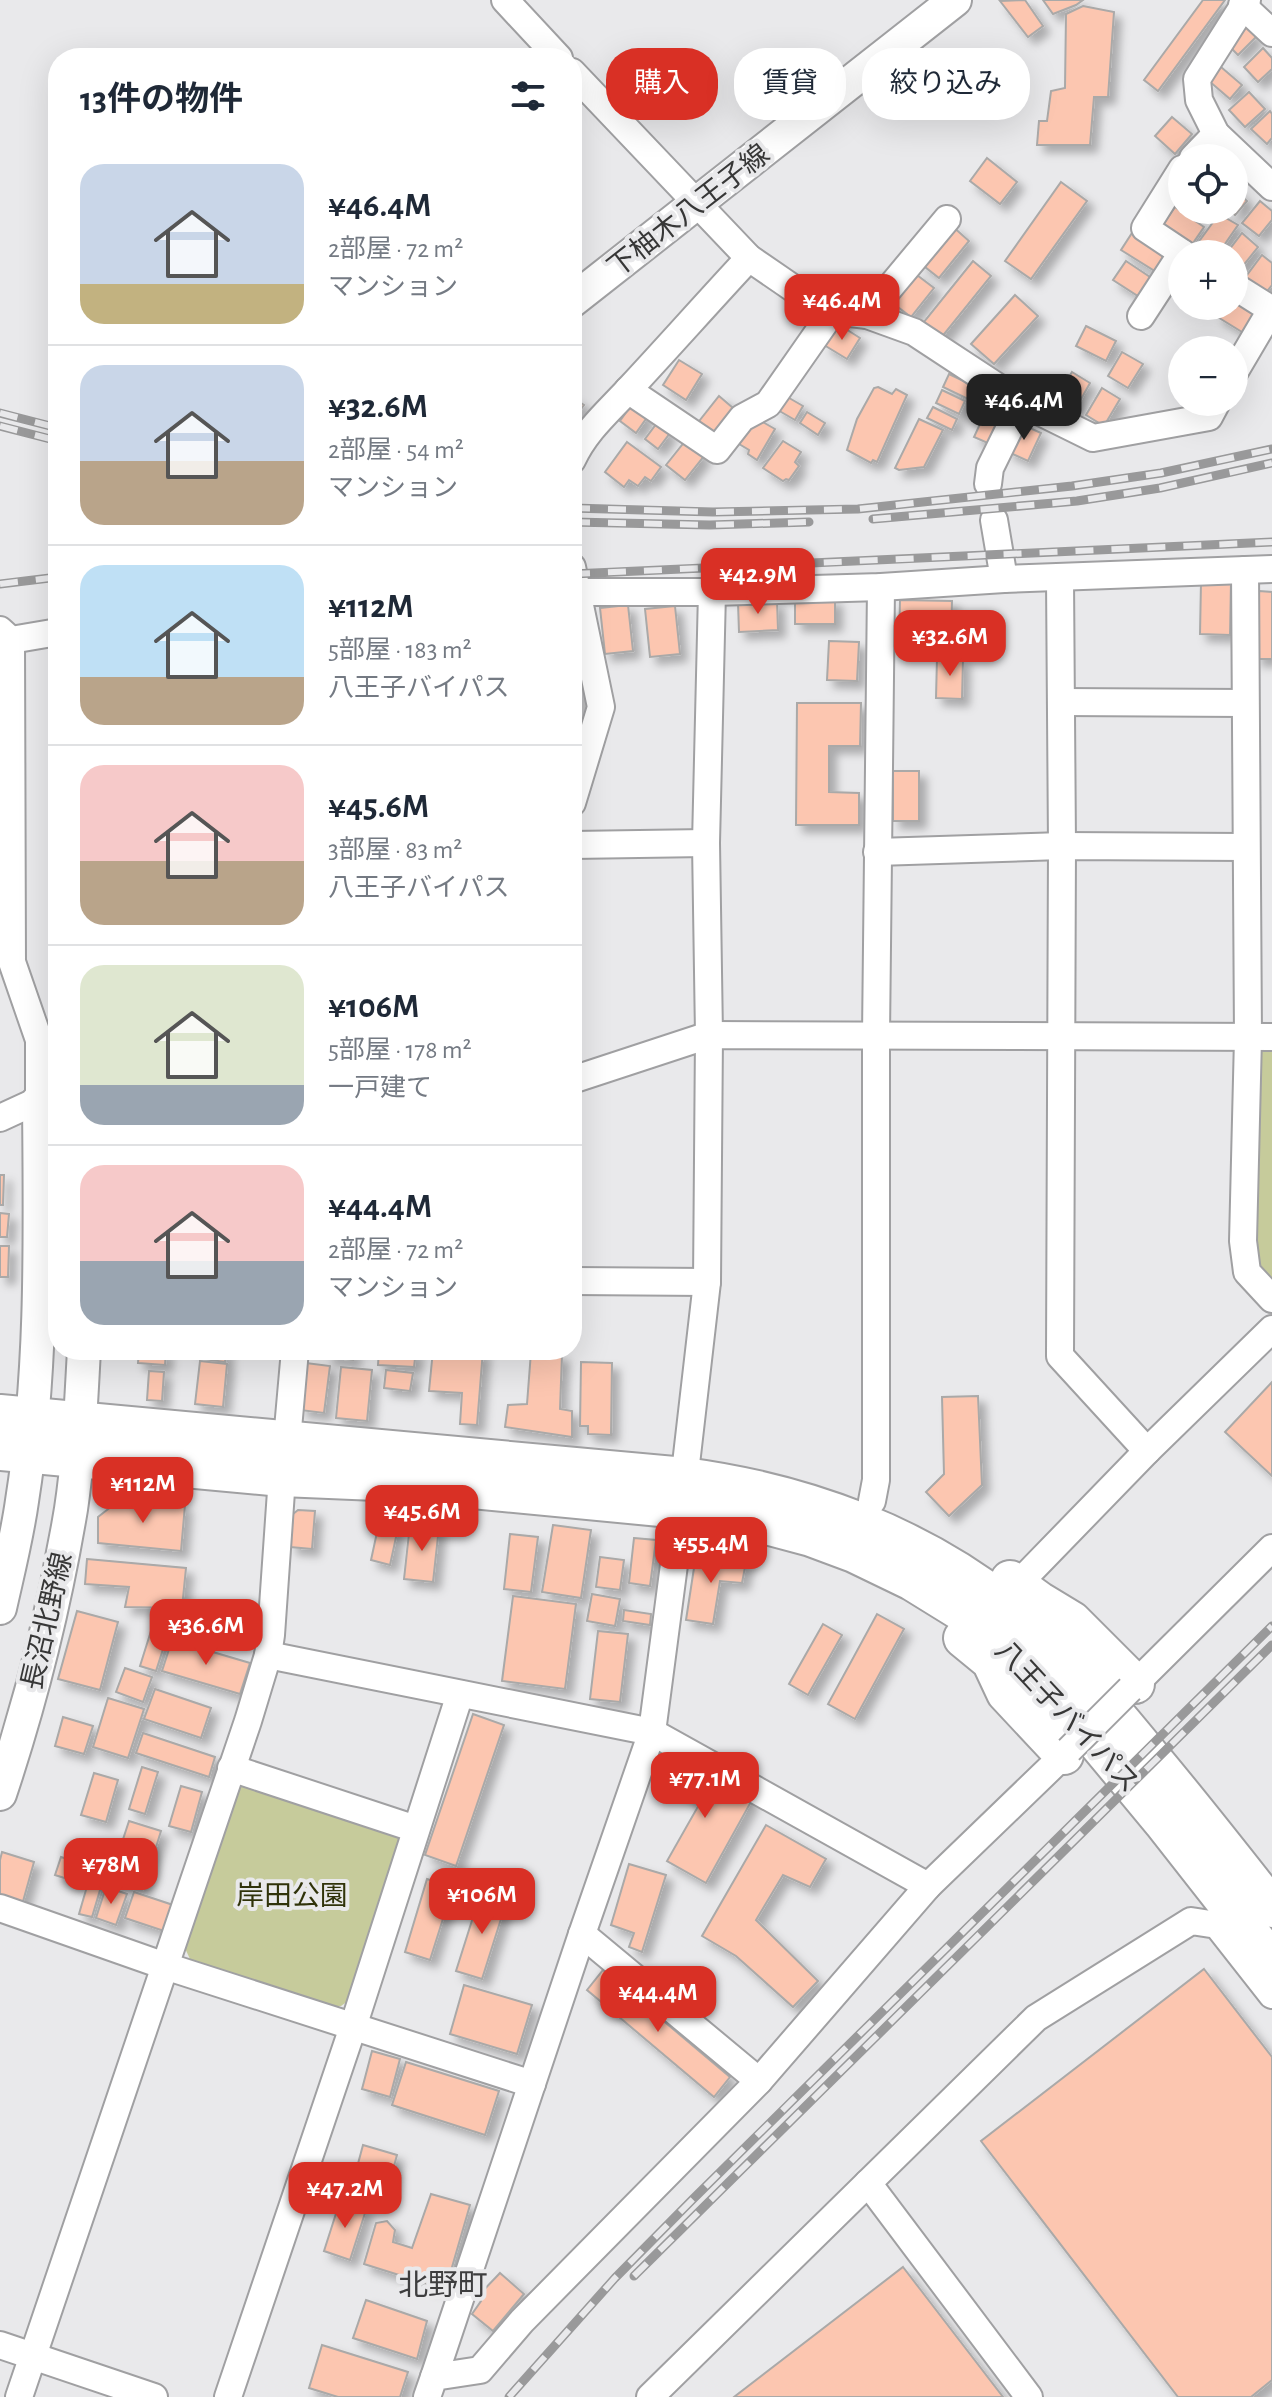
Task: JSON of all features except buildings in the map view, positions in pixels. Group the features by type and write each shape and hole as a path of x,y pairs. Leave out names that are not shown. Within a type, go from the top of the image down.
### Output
{"highway":[{"name":"八王子バイパス","path":"15,1434 79,1440 282,1477 683,1493 753,1488 816,1504 866,1523 925,1552 981,1587 1046,1639 1095,1688 1272,1908"},
{"name":"八王子バイパス","path":"79,1440 287,1440 683,1493 755,1522 811,1537 854,1553 912,1581 967,1615 1026,1664 1070,1710 1163,1822 1272,1961"},
{"path":"1066,1752 1006,1693 991,1661 955,1631 849,1572 807,1556 711,1533 683,1493 718,1469 825,1486 872,1501 933,1531 1072,1621 1133,1686"}],"main road":[{"name":"下柚木八王子線","path":"582,293 955,0"},
{"name":"長沼北野線","path":"0,1608 22,1502 15,1434 38,1318 48,1095"},
{"name":"長沼北野線","path":"0,1794 44,1643 64,1545 79,1440 83,1360"},
{"path":"14,1542 33,1528 53,1531 64,1545"}],"street":[{"path":"505,0 550,48"},
{"path":"1272,33 1244,2 1197,79 1199,100 1216,134 1272,187"},
{"path":"582,83 749,258 833,311 867,315 914,332 1022,403 1093,438 1210,416"},
{"path":"1206,144 1216,134"},
{"path":"1168,191 1145,228 1168,243"},
{"path":"867,315 947,219"},
{"path":"582,440 749,258"},
{"path":"1141,316 1168,276"},
{"path":"1248,295 1271,310 1248,349"},
{"path":"628,390 717,450 742,418 768,404 833,311"},
{"path":"988,484 990,468 1022,403"},
{"path":"994,520 1004,579"},
{"path":"582,584 712,592 1272,569"},
{"path":"1245,570 1246,847 1260,1038 1243,1241 1247,1272 1272,1299"},
{"path":"1060,579 1060,1356 1147,1451"},
{"path":"872,1501 876,1480 877,852 881,587"},
{"path":"430,2387 652,1732 707,1282 709,1035 706,843 712,592"},
{"path":"582,620 601,707 582,770"},
{"path":"0,1118 48,1095 39,1040 12,962 5,928 5,635 48,633"},
{"path":"1061,702 1245,703"},
{"path":"582,845 706,843"},
{"path":"877,852 1062,846 1246,847"},
{"path":"582,1077 709,1035 1260,1038"},
{"path":"582,1281 707,1282"},
{"path":"1017,1585 1147,1451 1272,1329"},
{"path":"287,1440 294,1360"},
{"path":"19,2397 268,1655 282,1477"},
{"path":"430,2387 480,2370 522,2321 759,2081 928,1886 1272,1548"},
{"path":"268,1655 652,1732 928,1886"},
{"path":"228,2397 353,2027 460,1694"},
{"path":"231,1768 416,1829"},
{"path":"0,1908 165,1966 532,2084"},
{"path":"650,2397 1036,2018 1191,1921 1217,1925 1272,1995"},
{"path":"582,1934 759,2081"},
{"path":"868,2183 1029,2397"},
{"path":"0,2345 154,2397"}],"green space":[{"path":"1272,1045 1272,1294 1245,1241 1254,1051"},
{"name":"岸田公園","path":"237,1780 404,1837 348,2001 341,2006 190,1959 182,1942"}],"railway":[{"path":"0,413 48,425"},
{"path":"0,426 48,438"},
{"path":"582,508 713,512 858,509 1072,486 1161,473 1272,449"},
{"path":"873,519 1077,501 1160,488 1272,463"},
{"path":"582,522 710,525 809,522"},
{"path":"582,574 1272,542"},
{"path":"0,584 48,578"},
{"path":"509,2397 615,2278 693,2199 1272,1626"},
{"path":"634,2276 1272,1645"}],"district":[{"name":"北野町","path":"443,2285"}]}
